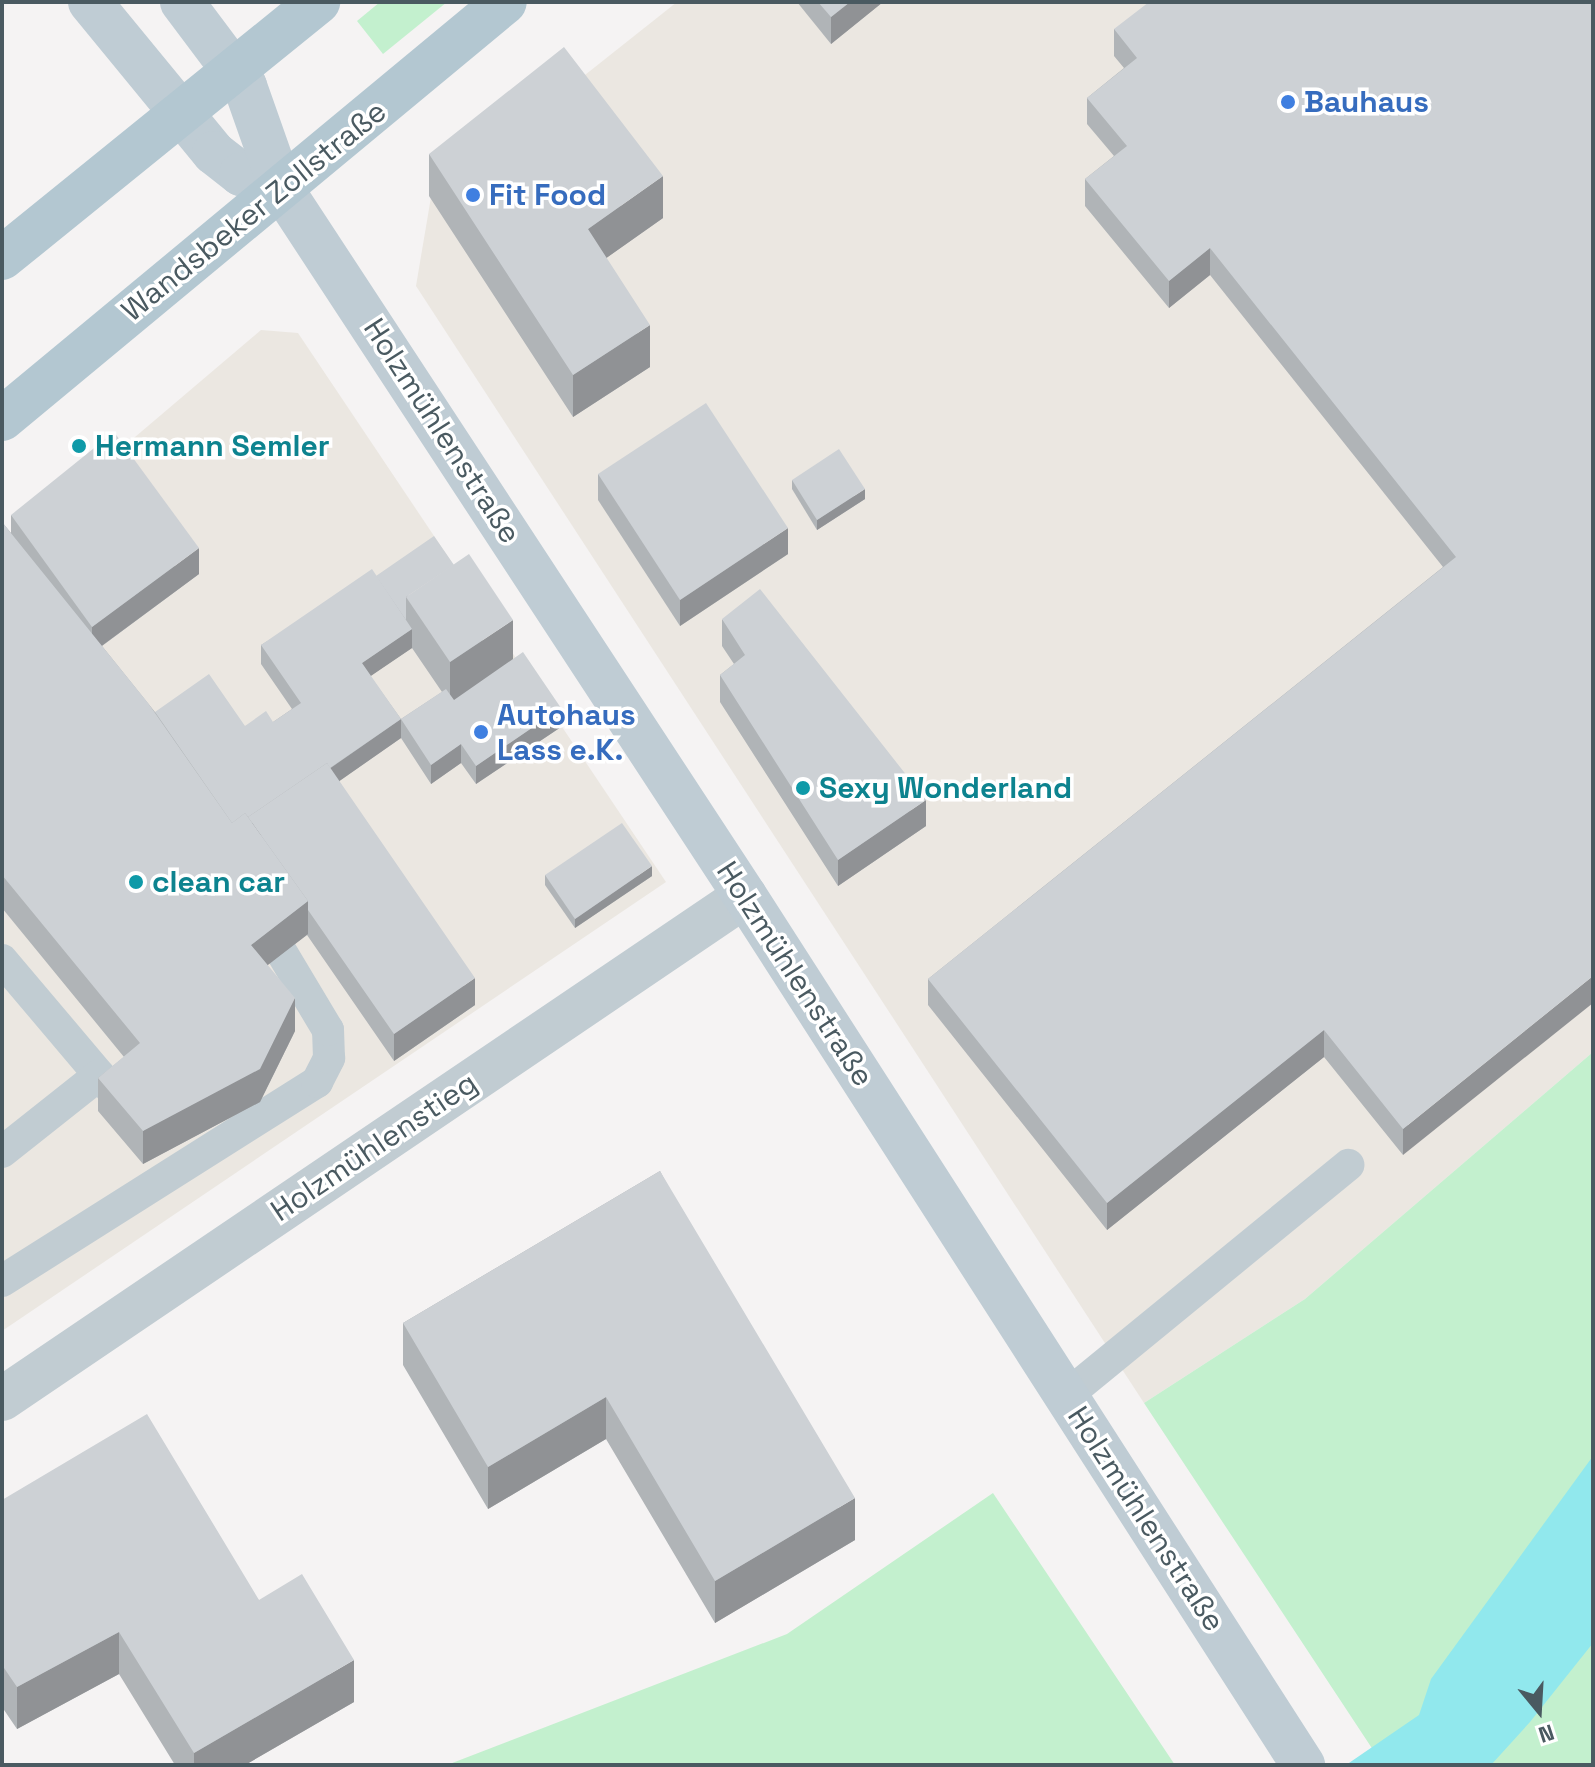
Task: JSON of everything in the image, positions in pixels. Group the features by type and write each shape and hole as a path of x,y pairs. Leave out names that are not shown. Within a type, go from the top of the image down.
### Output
{"main road":[{"path":"2,258 318,2"},
{"name":"Wandsbeker Zollstraße","path":"2,419 505,2"}],"street":[{"path":"90,2 177,114 229,167 281,188"},
{"name":"Holzmühlenstraße","path":"182,2 235,68 253,102 281,188 745,896 1303,1765"},
{"name":"Holzmühlenstieg","path":"2,1399 745,896"}],"lane":[{"path":"2,1281 317,1082 329,1058 328,1030 282,953"},
{"path":"2,960 108,1086 2,1152"},
{"path":"1066,1396 1348,1165"}],"shaded area":[{"path":"677,2 1593,2 1593,1052 1305,1299 1144,1403 416,286 431,197"},
{"path":"261,330 298,333 666,882 2,1331 2,550"}],"green space":[{"path":"380,2 447,2 383,54 357,21"},
{"path":"1593,1052 1593,1765 1383,1765 1144,1403 1305,1299"},
{"path":"993,1493 1175,1765 447,1765 787,1634"}],"water":[{"path":"1593,1456 1593,1643 1530,1722 1491,1765 1346,1765 1419,1715 1431,1679"}],"building":[{"path":"818,2 850,2 831,17"},
{"path":"1149,2 1593,2 1593,976 1403,1129 1324,1030 1107,1203 928,979 1456,557 1210,248 1169,281 1085,179 1127,146 1087,98 1137,58 1114,29"},
{"path":"564,47 663,176 588,229 650,325 573,375 429,154"},
{"path":"706,403 788,528 680,600 598,474"},
{"path":"114,432 199,548 92,627 11,515"},
{"path":"839,449 865,489 817,520 792,480"},
{"name":"clean car","path":"2,522 148,703 232,823 245,813 308,901 251,945 295,998 260,1069 143,1131 98,1078 140,1043 2,875"},
{"path":"434,536 454,565 406,597 406,620 376,576"},
{"path":"469,554 513,620 450,662 406,597"},
{"path":"372,569 412,629 362,663 401,719 330,768 327,763 248,817 245,813 232,823 155,712 209,674 245,726 266,711 273,722 301,703 261,645"},
{"path":"760,589 926,800 838,860 720,675 745,655 722,619"},
{"name":"Autohaus Lass e.K.","path":"523,652 561,708 476,766 461,744 431,765 401,719 446,689 454,700"},
{"path":"327,763 475,978 394,1034 308,910 308,901 248,817"},
{"path":"622,823 652,866 575,919 545,875"},
{"path":"660,1171 855,1498 715,1581 606,1397 488,1467 403,1323"},
{"path":"147,1414 259,1600 302,1574 354,1660 194,1753 119,1632 17,1687 2,1665 2,1500"}],"place":[{"name":"Bauhaus","path":"1288,102"},
{"name":"Fit Food","path":"473,195"},
{"name":"Hermann Semler","path":"79,446"},
{"name":"Autohaus Lass e.K.","path":"481,732"},
{"name":"Sexy Wonderland","path":"803,788"},
{"name":"clean car","path":"136,882"}]}
